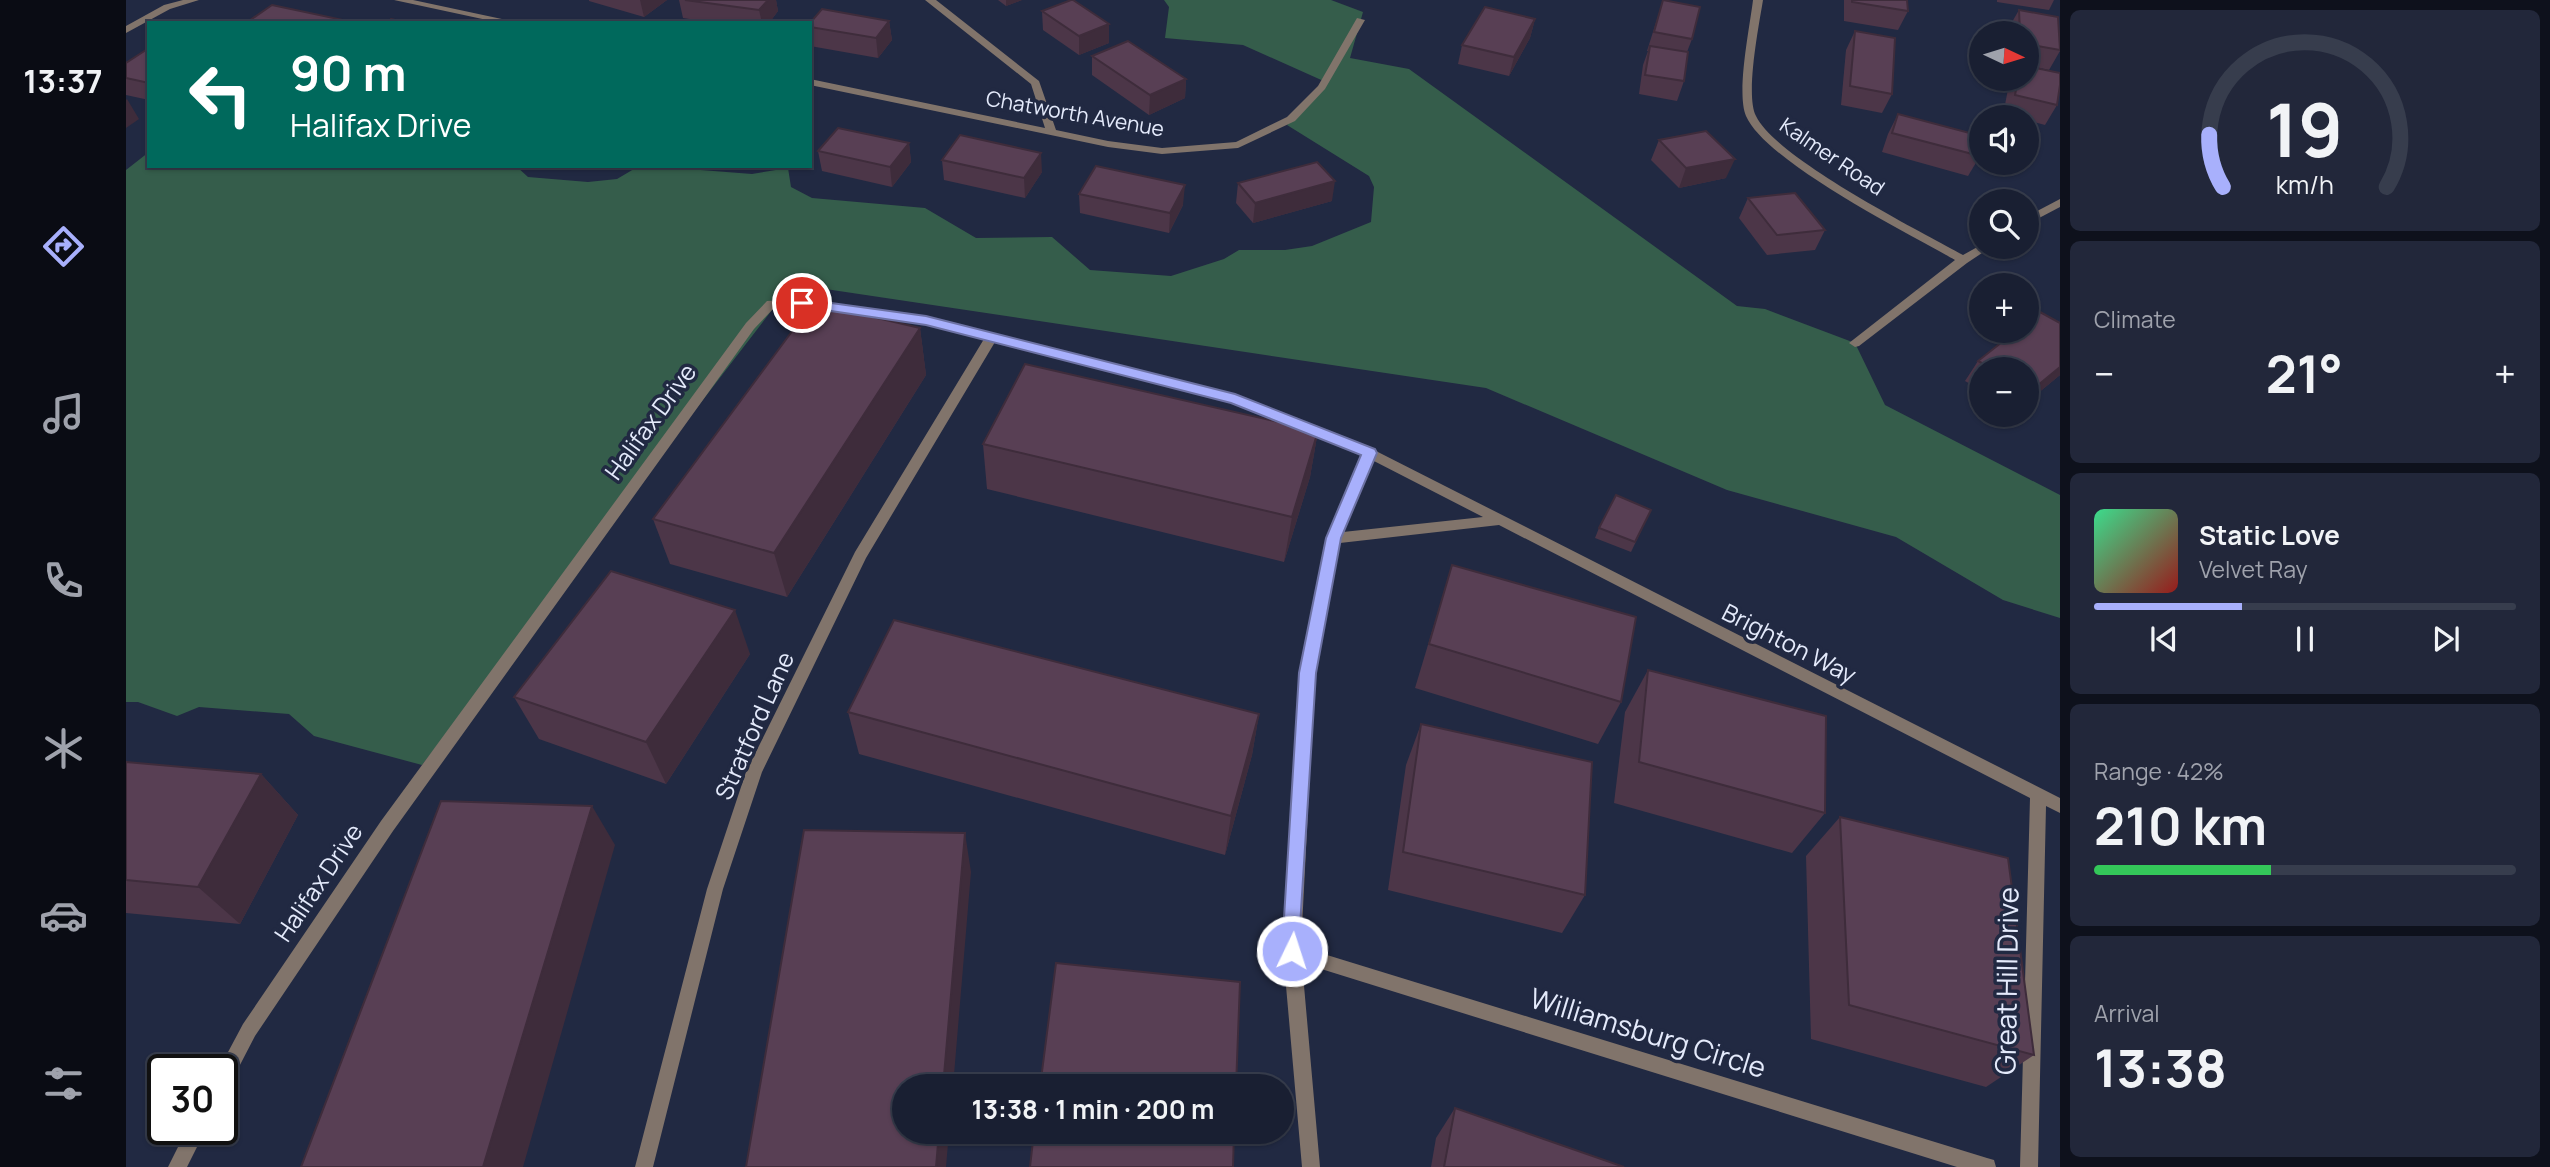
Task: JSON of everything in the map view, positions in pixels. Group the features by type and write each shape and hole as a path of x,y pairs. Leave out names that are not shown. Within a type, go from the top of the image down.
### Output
{"street":[{"path":"157,0 167,7"},
{"path":"126,30 167,7 194,0"},
{"path":"399,0 506,21"},
{"path":"930,0 1036,83 1051,131"},
{"name":"Kalmer Road","path":"1758,0 1749,101 1750,115 1764,134 1830,184 1963,260"},
{"name":"Chatworth Avenue","path":"812,82 1162,151 1238,145 1291,119 1322,87 1360,20"},
{"path":"2039,214 2060,202"},
{"path":"1855,343 1969,256"},
{"name":"Halifax Drive","path":"237,1054 249,1030 387,826 750,326 771,304 802,303 926,320 1235,399 1369,453"},
{"name":"Stratford Lane","path":"644,1167 715,889 754,772 860,556 991,338"},
{"path":"1311,1167 1292,951 1308,673 1334,538 1369,453"},
{"name":"Brighton Way","path":"1369,453 2060,806"},
{"path":"1334,538 1498,521"},
{"name":"Great Hill Drive","path":"2029,1167 2038,796"},
{"name":"Williamsburg Circle","path":"1292,951 1987,1167"},
{"path":"177,1167 189,1145"}],"green space":[{"path":"1164,0 1331,0 1363,12 1350,58 1409,69 1737,306 1765,309 1855,343 1885,405 2060,495 2060,618 2003,600 1896,537 1727,490 1486,388 792,284 422,765 314,736 289,714 199,707 177,716 138,702 126,702 126,170 147,154 147,168 518,168 528,177 588,182 617,179 636,168 687,168 752,174 788,168 791,187 812,198 925,208 976,238 1052,237 1090,270 1171,276 1224,259 1239,250 1285,250 1312,246 1371,222 1374,187 1369,176 1287,125 1328,83 1243,45 1165,38 1169,7"}],"building":[{"path":"685,0 768,0 759,10"},
{"path":"1071,0 1109,24 1079,36 1042,11"},
{"path":"1663,0 1700,7 1692,39 1654,32"},
{"path":"1907,0 1908,11 1852,2"},
{"path":"272,5 343,20 342,21 249,21"},
{"path":"1485,7 1535,19 1514,57 1462,45"},
{"path":"822,9 889,21 876,38 812,27 812,21"},
{"path":"2019,10 2058,17 2060,50 2039,46 2039,21 2019,21"},
{"path":"1855,31 1895,38 1892,94 1850,86"},
{"path":"1128,41 1186,79 1150,95 1092,56"},
{"path":"1650,46 1688,52 1684,81 1645,75"},
{"path":"147,49 147,83 126,78 126,63"},
{"path":"2039,69 2060,73 2057,105 2015,95 2016,91 2039,91"},
{"path":"1898,114 1969,133 1969,153 1892,133"},
{"path":"838,128 909,143 890,167 818,151"},
{"path":"1706,131 1735,159 1686,168 1659,140"},
{"path":"960,135 1041,153 1024,178 942,160"},
{"path":"1317,162 1335,181 1255,203 1238,183"},
{"path":"1096,166 1185,185 1170,213 1079,194"},
{"path":"1795,193 1825,230 1777,235 1748,198"},
{"path":"813,303 920,328 774,553 653,519"},
{"path":"2039,313 2060,323 2060,367 2039,384 2039,357 1983,357 2001,343 2039,343"},
{"path":"1025,364 1318,431 1292,517 983,444"},
{"path":"1616,495 1651,510 1635,542 1599,528"},
{"path":"1452,565 1636,617 1621,702 1429,644"},
{"path":"611,571 735,610 646,742 514,697"},
{"path":"894,620 1259,714 1231,816 848,712"},
{"path":"1648,670 1826,716 1825,813 1639,762"},
{"path":"1421,724 1592,762 1585,895 1403,852"},
{"path":"126,762 261,774 198,887 126,880"},
{"path":"441,801 592,806 483,1167 301,1167"},
{"path":"1840,817 2008,858 2034,1055 1849,1005"},
{"path":"804,830 965,833 944,1074 892,1074 892,1144 938,1144 936,1167 746,1167"},
{"path":"1056,963 1240,982 1236,1074 1042,1074"},
{"path":"1455,1108 1624,1167 1444,1167"},
{"path":"1033,1144 1234,1144 1233,1167 1030,1167"}],"route":[{"path":"802,303 926,320 1235,399 1369,453 1334,538 1308,673 1292,951"}]}
